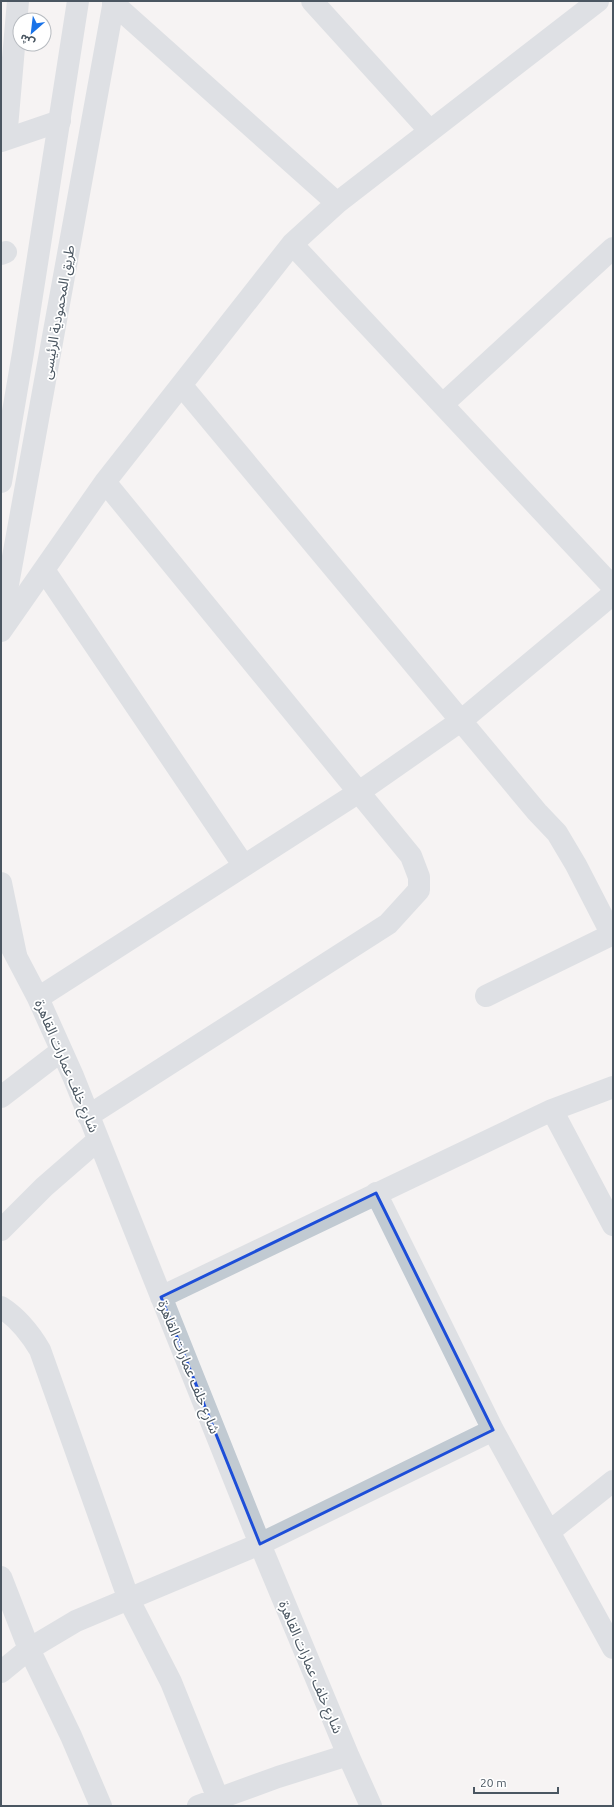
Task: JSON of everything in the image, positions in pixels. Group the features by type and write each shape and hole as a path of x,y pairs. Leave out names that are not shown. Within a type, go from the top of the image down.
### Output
{"street":[{"path":"18,1 4,140 60,121"},
{"name":"طريق المحمودية الرئيسى","path":"1,482 23,353 78,1"},
{"path":"312,1 430,131"},
{"path":"1,631 105,482 182,386 292,244 337,203 598,1"},
{"path":"114,2 337,203"},
{"name":"طريق المحمودية الرئيسى","path":"1,623 114,2"},
{"path":"292,244 613,587"},
{"path":"443,404 613,248"},
{"path":"182,386 462,720 537,812 557,833 585,881 612,935 486,996"},
{"path":"88,1116 388,924 419,890 419,877 411,856 105,482"},
{"path":"44,570 244,866"},
{"path":"38,998 359,792 462,720 613,594"},
{"path":"1,883 16,955"},
{"name":"شارع خلف عمارات القاهرة","path":"1,930 16,955 38,998 73,1076 260,1544 348,1755 372,1806"},
{"path":"1,1097 61,1051"},
{"path":"161,1297 552,1110 613,1087"},
{"path":"552,1110 613,1225"},
{"path":"1,1230 44,1187 98,1140"},
{"path":"376,1193 493,1430 613,1648"},
{"path":"1,1307 8,1311 29,1331 40,1350 129,1600 171,1682 212,1803 278,1777 348,1755"},
{"path":"1,1672 29,1649 76,1620 129,1600 260,1544 493,1430"},
{"path":"548,1532 613,1481"},
{"path":"1,1577 29,1649 71,1736 101,1806"}],"highlighted area":[{"path":"376,1193 493,1430 260,1544 161,1297"}]}
